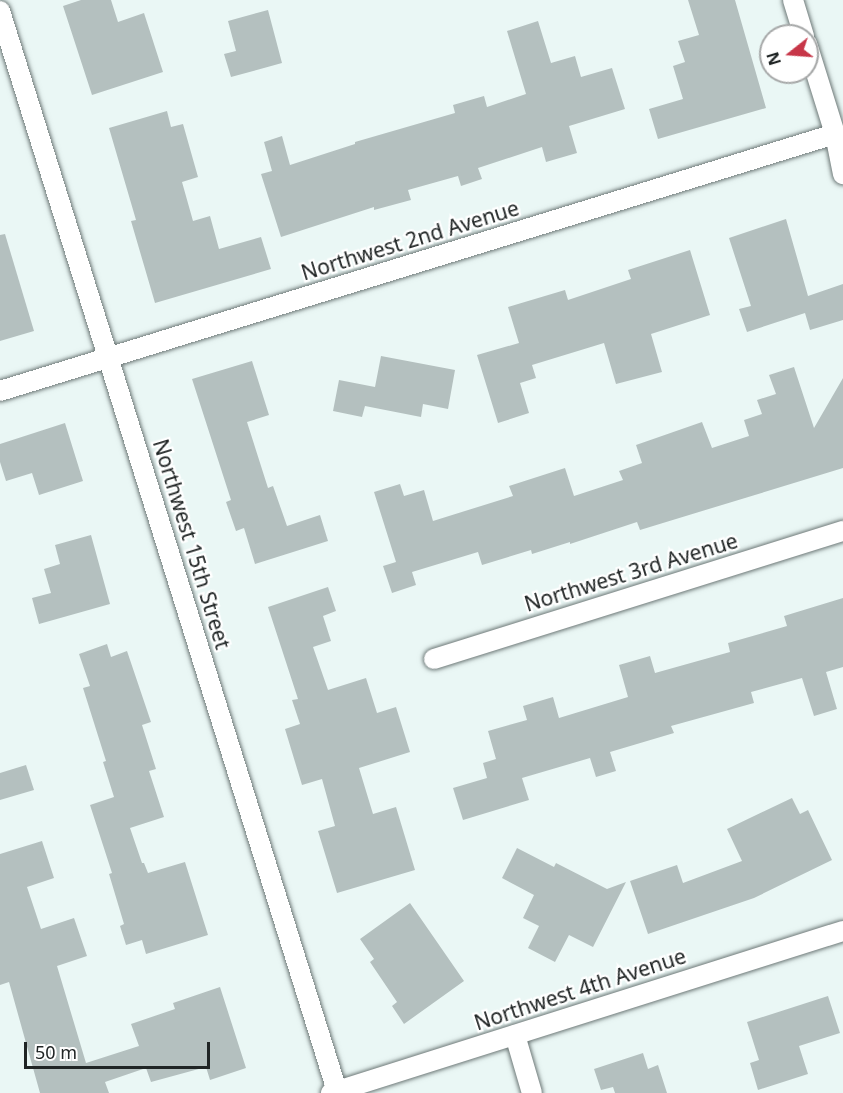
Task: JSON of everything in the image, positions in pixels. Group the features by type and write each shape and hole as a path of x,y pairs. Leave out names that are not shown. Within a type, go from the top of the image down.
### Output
{"street":[{"path":"793,0 800,24"},
{"name":"Northwest 15th Street","path":"0,11 334,1092"},
{"path":"819,83 835,134 843,174"},
{"name":"Northwest 2nd Avenue","path":"0,391 835,134"},
{"name":"Northwest 3rd Avenue","path":"434,659 843,531"},
{"name":"Northwest 4th Avenue","path":"334,1092 843,931"},
{"path":"515,1035 532,1093"}],"building":[{"path":"81,0 111,0 118,22 144,13 163,72 92,95 63,6"},
{"path":"688,0 735,0 766,108 658,139 649,109 683,99 673,66 685,62 678,41 699,35"},
{"path":"268,10 282,63 231,77 224,54 236,51 228,21"},
{"path":"538,21 551,63 575,56 581,77 612,68 625,109 569,126 577,153 546,162 542,147 478,168 482,179 461,186 458,176 408,190 411,200 374,210 374,207 281,237 261,174 272,171 264,142 282,136 290,165 355,144 355,142 455,113 453,105 484,96 487,107 526,94 507,31"},
{"path":"167,111 171,127 183,124 198,177 182,182 193,221 210,216 219,249 261,237 271,269 155,303 131,221 136,220 109,128"},
{"path":"786,219 808,296 843,284 843,320 810,330 805,313 747,332 739,309 751,306 729,238"},
{"path":"5,234 34,331 0,341 0,235"},
{"path":"690,250 710,315 651,334 662,372 616,384 604,343 532,365 536,378 520,383 529,413 498,423 477,355 519,343 508,307 565,290 568,300 631,279 628,270"},
{"path":"381,356 455,370 448,409 423,404 421,417 365,406 362,417 333,411 339,380 375,387"},
{"path":"252,361 269,415 247,422 268,488 273,486 287,526 320,515 328,541 255,564 244,528 236,531 226,502 231,500 192,379"},
{"path":"794,367 814,428 843,378 843,468 640,530 637,522 570,544 570,542 532,554 531,550 482,565 478,552 412,572 416,585 392,593 383,566 396,562 374,492 400,484 404,496 424,490 433,521 513,496 509,486 565,468 574,496 623,480 619,471 642,463 636,445 702,422 712,448 749,436 744,420 762,414 757,400 776,394 769,375"},
{"path":"65,423 83,481 39,495 32,473 6,481 0,462 0,444"},
{"path":"91,535 110,604 39,624 32,598 51,593 44,569 60,564 55,545"},
{"path":"328,587 336,611 323,616 331,641 313,647 328,690 366,678 377,713 396,707 410,752 359,768 373,814 396,807 415,870 337,893 318,831 335,826 322,779 302,785 285,729 300,724 292,700 298,699 268,607"},
{"path":"843,598 843,667 826,672 837,709 814,716 802,678 751,692 754,703 671,726 674,733 610,752 616,771 596,777 590,758 522,778 529,800 463,820 453,788 487,778 483,763 496,759 488,731 527,720 523,706 553,697 559,718 628,697 619,665 650,656 655,673 730,652 728,643 787,626 784,616"},
{"path":"107,644 111,657 127,651 151,722 142,725 156,769 149,771 164,817 130,828 142,863 148,873 185,862 208,935 146,954 142,940 126,945 120,926 124,924 109,874 112,873 90,805 114,797 103,762 106,761 83,688 90,686 79,654"},
{"path":"26,765 34,790 0,800 0,773"},
{"path":"792,798 800,814 808,810 832,860 754,898 648,934 630,881 677,865 683,883 742,861 727,829"},
{"path":"42,841 54,878 27,887 41,929 74,918 87,956 57,966 86,1063 139,1046 131,1024 175,1009 173,1003 220,987 246,1068 210,1080 206,1067 151,1082 146,1068 105,1082 109,1093 40,1093 9,982 0,985 0,854"},
{"path":"517,848 554,867 556,863 607,889 626,882 593,947 569,935 555,962 528,948 539,926 523,918 534,895 502,878"},
{"path":"410,903 464,981 404,1024 392,1006 397,1002 370,962 374,959 360,939"},
{"path":"828,996 840,1033 799,1046 808,1074 758,1090 750,1063 759,1060 747,1022"},
{"path":"643,1053 648,1069 658,1065 667,1093 615,1093 613,1087 601,1090 594,1069"}]}
